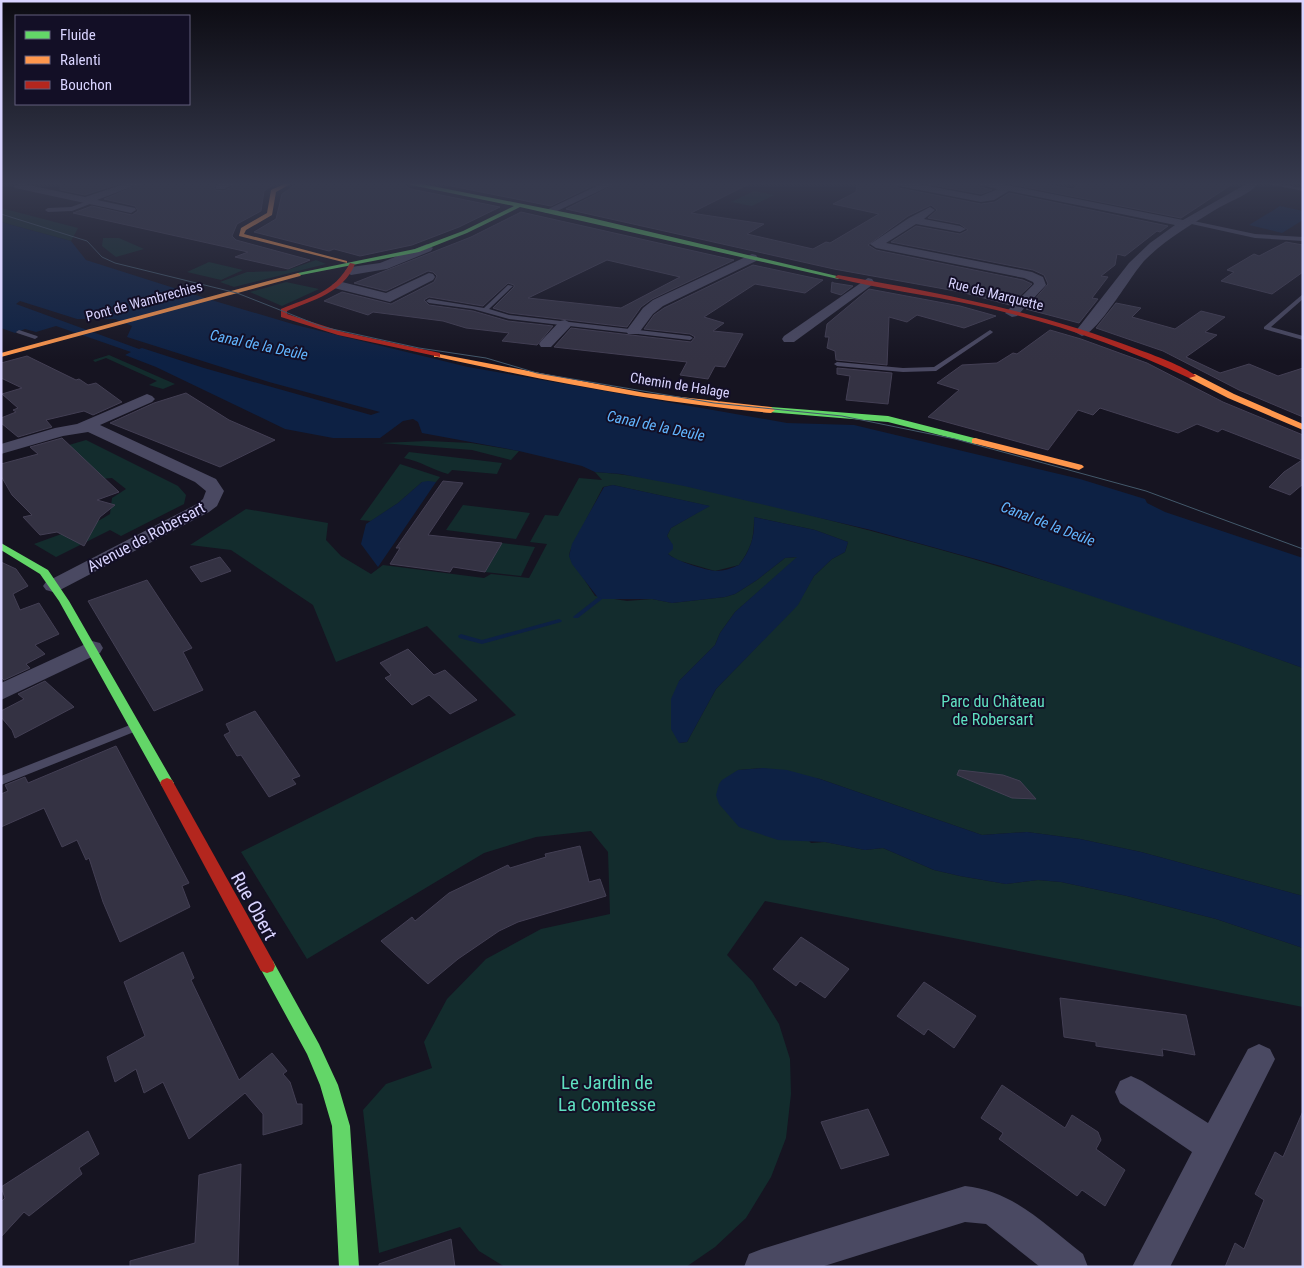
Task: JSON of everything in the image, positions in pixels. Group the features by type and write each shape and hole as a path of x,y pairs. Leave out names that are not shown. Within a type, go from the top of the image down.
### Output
{"street":[{"path":"266,242 351,267 383,266 441,242"},
{"name":"Rue de Marquette","path":"684,242 834,276 961,299 1082,332 1156,357 1231,396 1303,427"},
{"path":"879,242 876,244 1028,275 1039,280 1040,285 1012,313"},
{"path":"1082,332 1140,258 1162,242"},
{"path":"633,331 648,311 658,303 752,258"},
{"path":"338,285 345,280 351,267"},
{"name":"Pont de Wambrechies","path":"1,355 308,272 351,267"},
{"path":"338,285 389,298 429,277"},
{"path":"789,339 868,282"},
{"name":"Chemin de Halage","path":"338,285 283,310 286,316 304,323 517,372 714,406 888,419 1079,467"},
{"path":"546,344 565,324"},
{"path":"1,449 44,436 89,428 147,399"},
{"name":"Avenue de Robersart","path":"53,586 204,508 214,497 215,491 210,483 89,428"},
{"name":"Rue Obert","path":"1,546 38,566 53,586 92,648 313,1049 335,1105 343,1144 349,1267"},
{"path":"1,692 92,648"},
{"path":"1150,1267 1259,1059"},
{"path":"1131,1092 1214,1147"},
{"path":"762,1267 965,1204 985,1206 998,1211 1070,1267"}],"lane":[{"path":"485,310 510,286"},
{"path":"1303,296 1266,328 1303,338"},
{"path":"429,301 485,310 503,316 690,338"},
{"path":"19,332 34,337 28,341"},
{"path":"837,364 903,370 936,369 990,332"},
{"path":"1,780 136,726"}],"green space":[{"path":"102,242 128,242 144,249 116,257 102,246"},
{"path":"316,260 326,264 234,287 220,282 247,272 285,271"},
{"path":"209,262 243,270 221,280 187,272"},
{"path":"286,282 319,289 282,306 250,292"},
{"path":"109,355 175,384 163,389 149,385 157,381 106,358 95,362 93,360"},
{"path":"86,440 178,486 186,495 184,504 121,536 110,530 56,557 34,544 100,520 110,514 112,498 126,489 112,478 100,479 69,445"},
{"path":"427,441 471,443 519,451 511,460 472,450 381,443"},
{"path":"409,452 502,463 497,474 452,470 448,474 404,458"},
{"path":"400,464 440,477 436,482 422,482 398,503 371,521 360,520"},
{"name":"Parc du Château de Robersart","path":"595,472 650,479 735,496 879,533 1001,567 1122,605 1303,668 1303,896 1141,852 1080,839 1027,832 982,835 820,779 763,768 738,770 811,843 825,842 865,850 883,848 934,870 1006,884 1038,880 1061,882 1127,896 1216,919 1303,948 1303,1007 765,901 727,955 753,982 779,1024 790,1059 791,1094 786,1138 771,1177 746,1218 715,1247 686,1267 505,1267 479,1251 460,1227 379,1253 363,1110 386,1084 432,1068 424,1042 447,999 486,959 541,929 610,914 608,852 591,831 536,837 484,853 307,959 241,852 516,715 427,626 336,662 313,605 231,550 190,545 246,509 328,523 326,540 341,556 371,574 383,565 484,578 491,574 529,578 547,544 530,542 545,515 558,516 579,478 602,480","holes":["613,485 709,506 671,528 667,536 670,541 668,554 677,560 715,571 739,565 747,553 751,542 754,517 815,530 848,542 845,552 832,559 814,576 797,605 716,689 687,742 679,743 679,681 715,645 720,633 735,612 798,557 785,558 735,594 725,597 672,603 652,599 627,601 595,596 569,556 603,487"]},
{"path":"463,505 530,513 516,539 446,530"},
{"path":"502,543 535,547 521,576 485,572"}],"water":[{"name":"Canal de la Deûle","path":"1,242 72,242 86,260 218,302 296,325 468,367 787,423 854,425 1080,479 1145,499 1147,503 1165,512 1303,558 1303,668 1001,566 871,530 684,486 621,474 595,472 582,466 519,451 422,433 418,422 413,419 403,421 380,438 333,438 285,429 156,367 125,355 131,352 56,326 36,332 25,329 15,333 1,328","holes":["20,301 77,319 115,319 132,326 127,337 269,382 380,412 371,415 204,368 142,348 139,349 16,304"]},
{"path":"422,482 436,482 378,567 361,544 366,524 398,503"},
{"path":"613,485 710,506 671,528 667,536 673,545 673,549 668,554 705,569 719,571 739,565 747,553 751,542 754,530 754,517 815,530 848,542 845,552 832,559 814,576 798,605 716,689 687,742 679,743 671,729 671,699 679,681 715,645 720,633 735,612 797,557 785,558 757,580 735,594 725,597 672,603 652,599 599,599 572,564 569,556 572,544 604,487"},
{"path":"763,768 787,770 820,779 982,835 1027,832 1080,839 1141,852 1303,896 1303,948 1216,919 1127,896 1061,882 1038,880 1006,884 960,876 934,870 883,848 865,850 825,842 778,840 739,827 719,804 716,795 719,784 738,770"}],"building":[{"path":"204,242 244,242 310,260 288,269 235,257 248,252"},
{"path":"294,242 419,242 360,256 334,249 329,251"},
{"path":"458,242 655,242 734,260 652,299 641,307 627,327 509,313 493,308 514,287 514,285 508,283 483,306 429,297 424,300 429,305 473,311 508,321 553,326 537,345 502,341 509,333 466,328 443,321 373,312 368,315 324,301 342,292 391,304 434,282 437,276 433,272 428,271 386,291 354,283","holes":["607,260 680,277 621,308 528,298"]},
{"path":"714,242 783,242 813,249 826,242 872,242 868,245 876,250 1023,280 1032,284 1010,305 961,292 834,269"},
{"path":"892,242 1143,242 1125,256 1117,254 1115,265 1101,276 1108,277 1092,298 1098,299 1079,323 1026,309 1048,284 1044,275 1033,270"},
{"path":"1286,242 1303,245 1303,272 1272,294 1221,281 1234,272 1227,270 1254,254 1259,256"},
{"path":"753,265 823,280 805,293 755,284 704,317 724,323 713,331 743,334 725,367 715,366 708,379 680,375 687,362 554,347 571,328 691,342 695,337 690,334 644,329 654,315 664,308"},
{"path":"832,282 853,286 841,295 831,292"},
{"path":"869,289 960,306 996,316 964,328 917,315 907,322 889,317 887,365 836,360 835,351 827,348 829,337 825,337 827,324"},
{"path":"1116,303 1141,308 1132,317 1175,329 1201,311 1225,317 1205,332 1217,335 1186,357 1220,373 1249,364 1278,376 1303,368 1303,417 1239,390 1163,351 1096,328"},
{"path":"1050,330 1147,363 1223,402 1303,435 1303,484 1290,495 1269,487 1284,472 1302,460 1222,429 1218,432 1197,424 1178,433 1100,408 1093,415 1078,410 1048,450 928,417 959,390 937,383 962,365 997,363 1013,353 1017,354"},
{"path":"27,356 76,380 79,379 88,385 96,383 122,402 93,415 84,411 46,420 52,427 18,437 1,423 1,418 16,412 13,410 18,408 2,394 22,388 1,378 1,363"},
{"path":"837,368 892,373 888,404 846,400 850,376 837,374"},
{"path":"186,393 229,420 275,440 220,467 110,423 154,403"},
{"path":"62,438 119,492 97,500 115,505 100,517 84,546 57,532 40,535 23,517 32,515 12,495 1,476 1,464 38,454 30,447"},
{"path":"443,481 463,483 428,535 502,543 485,572 453,567 450,572 390,564 400,548 396,548"},
{"path":"220,557 231,571 201,582 190,567"},
{"path":"1,562 16,569 28,586 13,594 20,610 39,603 59,634 35,645 45,654 26,664 30,668 4,680 1,677"},
{"path":"147,580 192,648 183,652 203,690 154,711 88,601"},
{"path":"408,649 434,675 445,670 477,700 450,714 429,695 412,705 385,678 391,675 380,663"},
{"path":"45,681 74,707 15,738 12,730 1,717 1,711 24,699 18,694"},
{"path":"255,711 300,776 292,779 296,784 269,797 241,755 237,756 224,735 230,732 226,724"},
{"path":"116,746 189,883 182,886 190,907 120,942 103,902 89,858 86,860 77,840 62,847 44,808 1,827 1,794 8,791 5,785 25,777 28,783"},
{"path":"959,770 1003,775 1020,781 1036,799 1012,798 957,775"},
{"path":"580,846 589,882 600,879 606,896 518,922 499,931 458,959 428,984 381,941 412,917 415,921 449,893 508,865 510,868 546,857 545,854"},
{"path":"801,937 849,969 825,998 800,981 796,986 773,969"},
{"path":"183,952 194,978 191,980 239,1080 272,1053 287,1071 283,1074 290,1082 297,1104 302,1104 302,1124 263,1135 263,1114 245,1093 189,1139 163,1082 144,1093 136,1069 115,1082 107,1057 145,1036 124,982"},
{"path":"924,982 976,1016 954,1048 928,1029 924,1035 897,1016"},
{"path":"1060,998 1186,1015 1195,1055 1162,1049 1163,1056 1096,1046 1096,1042 1064,1037"},
{"path":"1002,1085 1065,1128 1072,1115 1098,1132 1101,1140 1096,1149 1125,1170 1105,1206 1082,1190 1077,1196 999,1139 1003,1133 981,1118"},
{"path":"868,1109 889,1155 841,1169 821,1122"},
{"path":"1303,1111 1303,1267 1225,1267 1235,1243 1244,1249 1264,1200 1255,1194 1275,1152 1283,1157"},
{"path":"88,1131 99,1154 79,1168 82,1174 29,1216 24,1212 1,1237 1,1202 5,1198 1,1187"},
{"path":"241,1164 238,1267 130,1267 130,1261 195,1243 199,1175"},
{"path":"451,1239 455,1267 379,1267 379,1264"}],"waterway":[{"path":"576,617 599,599"},
{"path":"461,636 482,642 559,621"}],"tram line":[{"path":"88,242 102,257 115,263 237,293 323,327 419,348 486,358 537,373 714,403 842,416 955,439 1146,491 1303,549"}],"traffic: fast":[{"path":"298,275 417,251 439,242"},
{"path":"687,242 838,277"},
{"path":"771,410 888,419 975,441"},
{"path":"1,546 44,572 64,601 167,783"},
{"path":"267,966 313,1049 329,1085 341,1126 349,1267"}],"traffic: slow":[{"path":"269,242 345,262"},
{"path":"1,355 298,275"},
{"path":"437,355 561,381 645,395 771,410"},
{"path":"1192,376 1231,396 1303,427"},
{"path":"975,441 1079,467"}],"traffic: jam":[{"path":"352,264 342,281 333,288 283,310 284,315 340,334 437,355"},
{"path":"838,277 928,293 1019,313 1107,340 1192,376"},
{"path":"167,783 267,966"}],"park label":[{"name":"Le Jardin de La Comtesse","path":"607,1093"}]}
